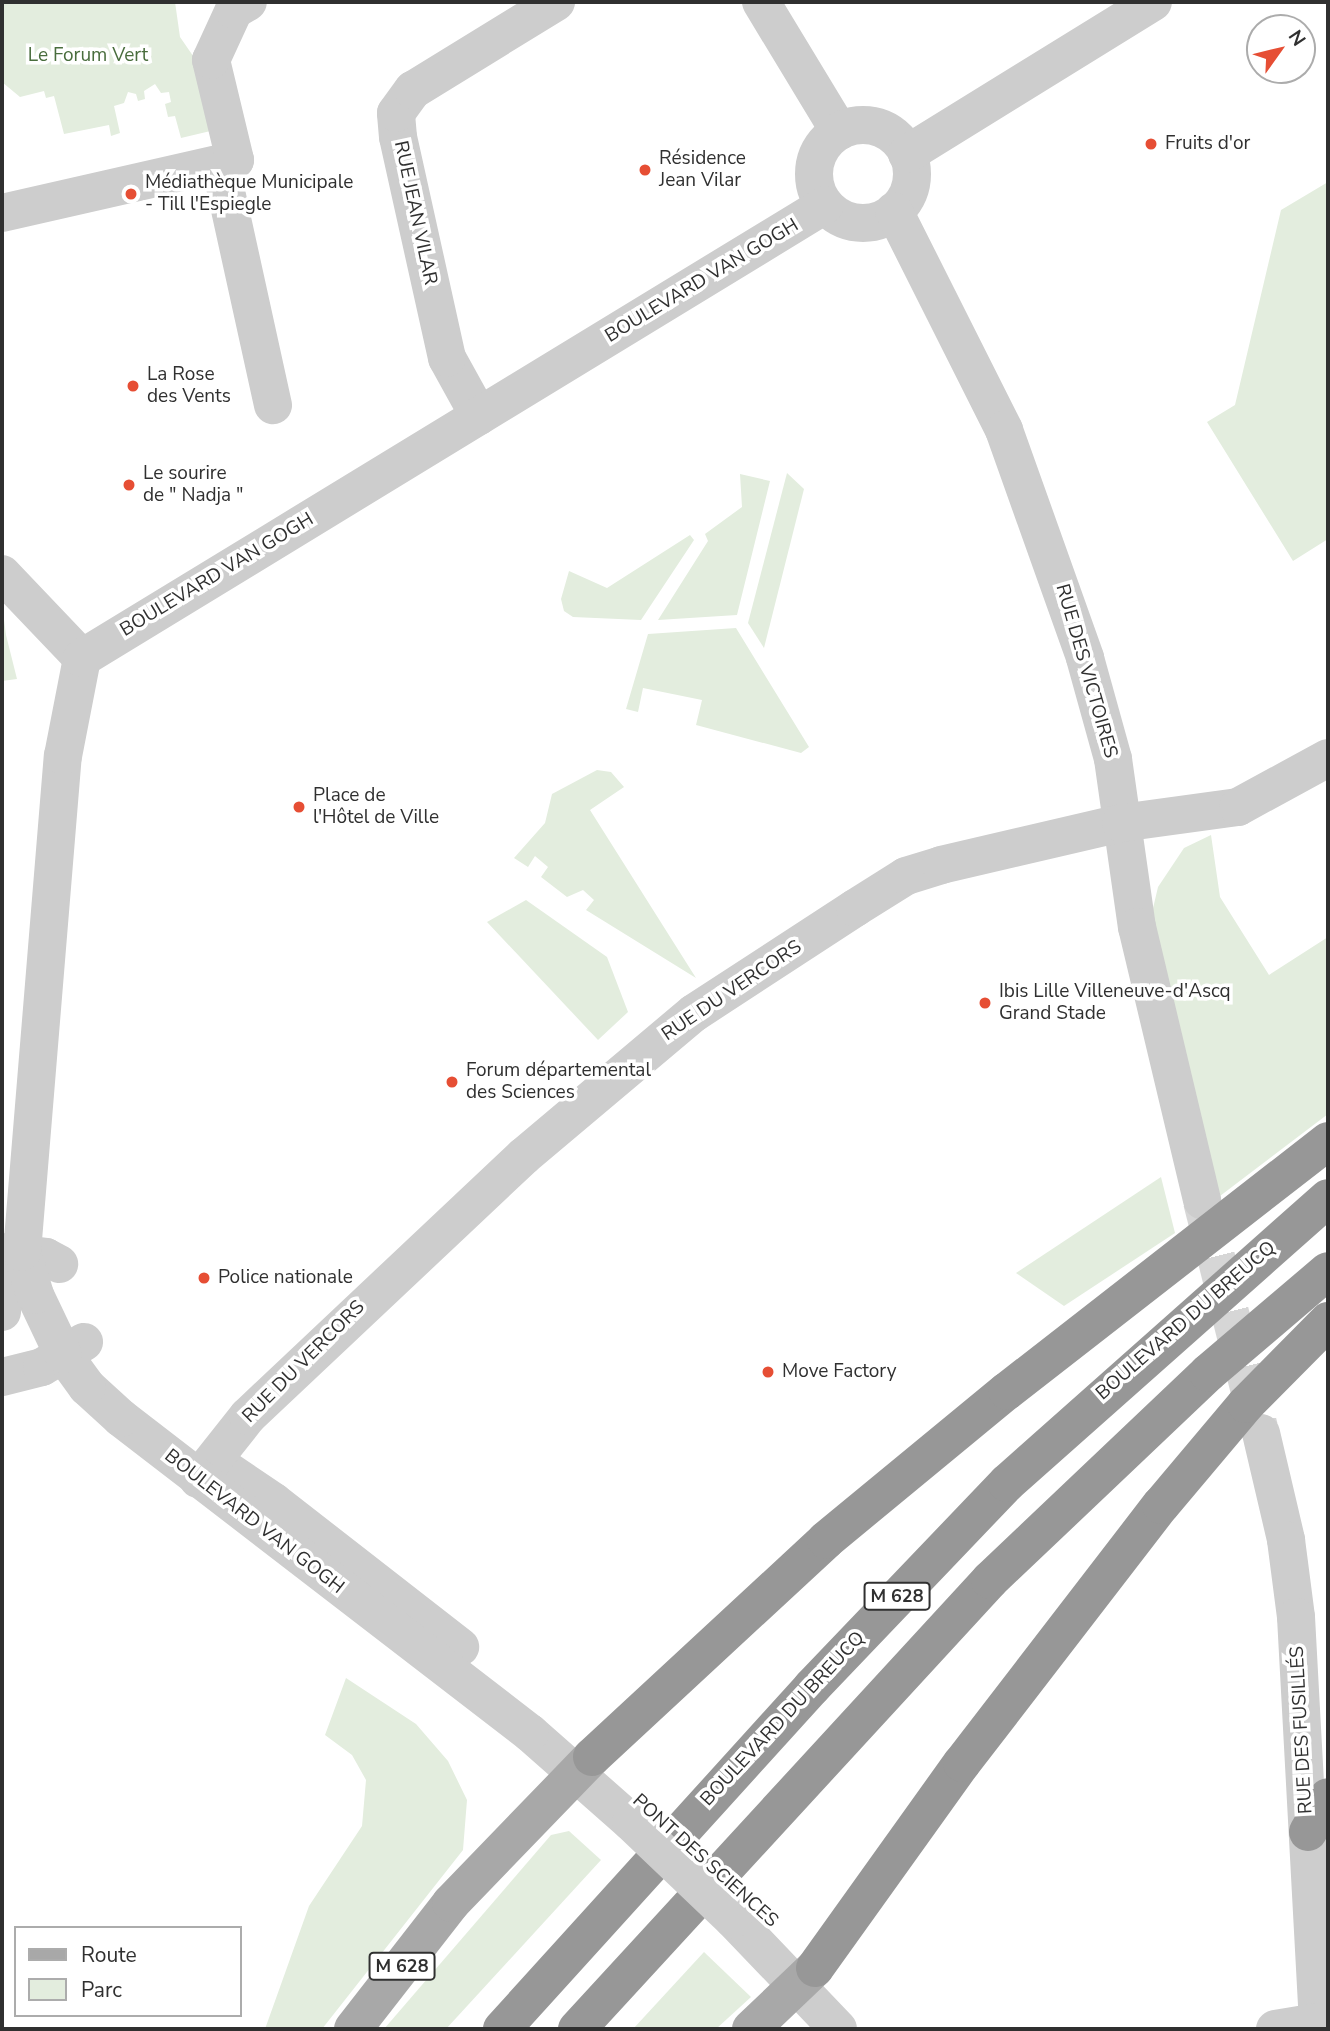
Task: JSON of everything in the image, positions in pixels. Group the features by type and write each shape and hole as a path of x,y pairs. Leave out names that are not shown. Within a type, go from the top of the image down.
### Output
{"highway":[{"path":"583,1766 826,1540 1007,1391 1328,1141"},
{"name":"BOULEVARD DU BREUCQ","path":"502,2029 812,1687 1007,1483 1328,1198"},
{"name":"M 628","path":"577,2029 990,1580 1208,1373 1328,1271"},
{"path":"806,1977 962,1763 1161,1505 1238,1412 1328,1321"},
{"path":"1308,1832 1328,1797"}],"main road":[{"name":"M 628","path":"353,2029 451,1903 583,1766"},
{"path":"751,2029 806,1977"}],"street":[{"name":"RUE JEAN VILAR","path":"479,416 447,358 398,137 396,113 414,90 556,2"},
{"path":"761,2 839,131"},
{"path":"908,154 1153,2"},
{"path":"5,213 236,160 211,60 239,4"},
{"path":"860,125 882,129 908,154 911,186 894,211 874,221 844,219 825,205 815,184 816,161 821,147 839,131 860,125"},
{"path":"220,164 274,405"},
{"name":"BOULEVARD VAN GOGH","path":"583,1766 401,1601 205,1469 74,1348 26,1209 63,756 82,658 825,205"},
{"name":"RUE DES VICTOIRES","path":"894,211 983,382 1027,491 1101,709 1137,927 1202,1200"},
{"path":"2,574 82,658"},
{"name":"RUE DU VERCORS","path":"205,1469 248,1416 447,1225 694,1013 906,876 1121,823 1238,807 1328,758"},
{"path":"2,1312 6,1252 43,1258"},
{"path":"2,1377 42,1367 74,1348"},
{"name":"RUE DES FUSILLÉS","path":"1261,1433 1292,1575 1318,2026"},
{"name":"PONT DES SCIENCES","path":"583,1766 742,1910 806,1977 838,2029"},
{"path":"1275,2029 1318,2026"}],"green space":[{"name":"Le Forum Vert","path":"2,2 175,2 180,37 240,124 181,138 175,116 168,117 165,104 171,102 169,92 161,93 155,84 144,91 145,99 138,101 136,94 128,92 124,103 114,106 120,133 111,136 109,125 64,134 54,96 46,98 44,91 20,97 2,82"},
{"path":"1328,182 1328,539 1293,561 1207,422 1235,405 1281,210"},
{"path":"787,473 804,489 764,648 748,623"},
{"path":"740,474 770,481 737,615 658,620 708,541 705,534 742,507"},
{"path":"690,535 694,540 641,620 573,617 564,611 561,599 569,571 607,588"},
{"path":"2,604 6,635 17,679 2,681"},
{"path":"736,628 809,747 801,753 696,725 702,700 643,688 638,712 626,709 648,634"},
{"path":"597,770 611,772 624,787 590,810 696,978 586,910 594,900 583,890 567,897 541,877 548,867 535,856 528,867 514,858 545,823 552,794"},
{"path":"1211,835 1220,897 1269,975 1328,937 1328,1114 1220,1196 1150,921 1158,887 1184,848"},
{"path":"526,900 607,957 628,1012 598,1040 487,922"},
{"path":"1161,1177 1175,1233 1064,1306 1016,1273"},
{"path":"346,1678 416,1724 448,1761 467,1800 463,1850 322,2029 265,2029 309,1906 362,1826 366,1780 352,1755 325,1735"},
{"path":"569,1831 601,1860 446,2029 384,2029 551,1835"},
{"path":"704,1952 751,1997 716,2029 633,2029"}],"tunnel":[{"path":"1202,1201 1259,1428"}],"place":[{"name":"Fruits d'or","path":"1151,144"},
{"name":"Résidence Jean Vilar","path":"645,170"},
{"name":"Médiathèque Municipale - Till l'Espiegle","path":"131,194"},
{"name":"La Rose des Vents","path":"133,386"},
{"name":"Le sourire de \" Nadja \"","path":"129,485"},
{"name":"Place de l'Hôtel de Ville","path":"299,807"},
{"name":"Ibis Lille Villeneuve-d'Ascq Grand Stade","path":"985,1003"},
{"name":"Forum départemental des Sciences","path":"452,1082"},
{"name":"Police nationale","path":"204,1278"},
{"name":"Move Factory","path":"768,1372"}]}
